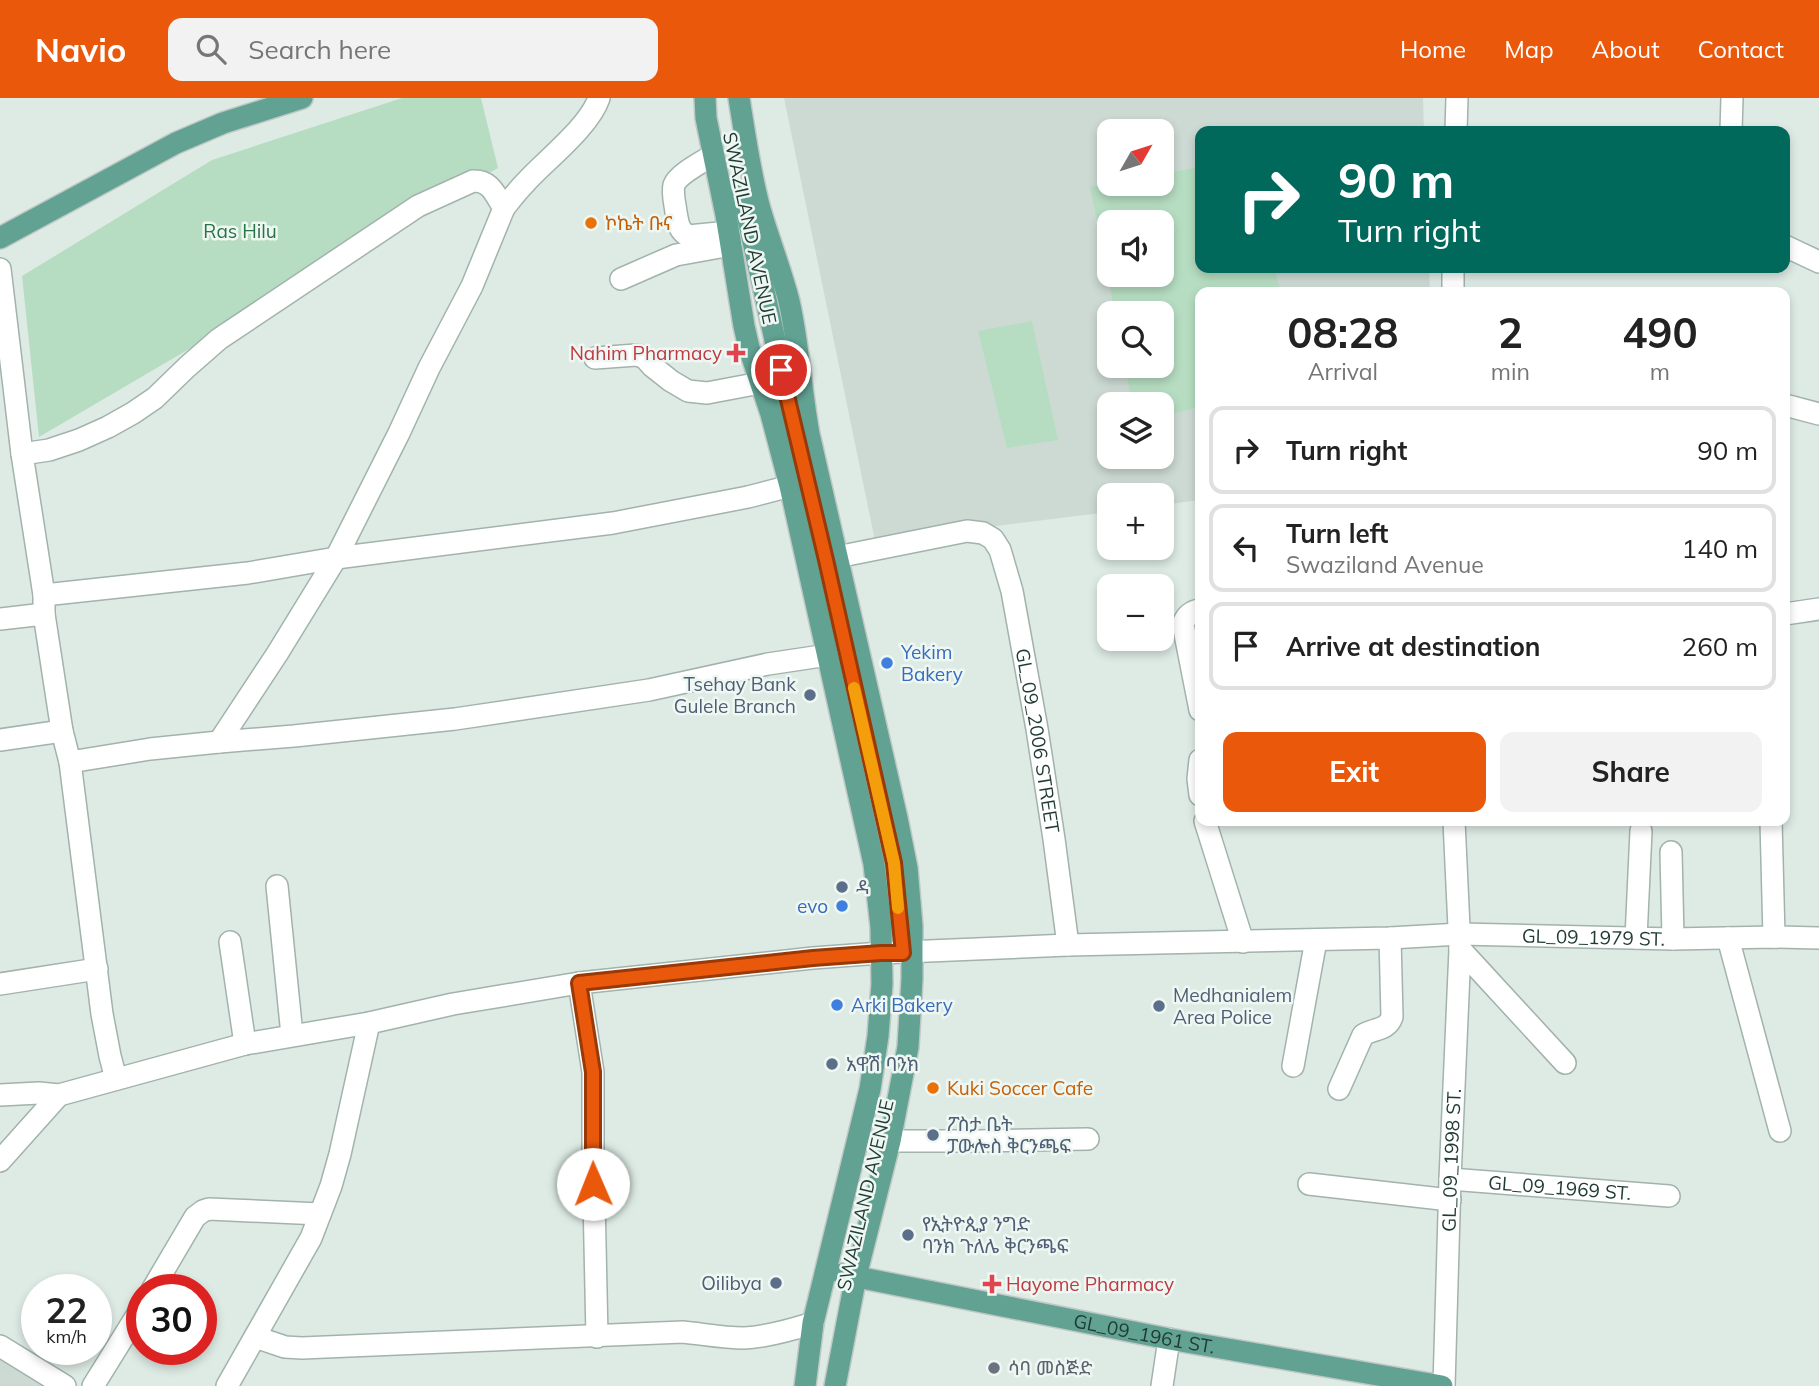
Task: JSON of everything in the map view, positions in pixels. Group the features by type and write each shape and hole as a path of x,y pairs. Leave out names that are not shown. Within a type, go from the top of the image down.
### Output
{"main road":[{"path":"0,238 176,143 223,123 302,98"},
{"path":"705,98 706,118 744,326 790,486 874,864 878,897 897,952 908,1047 890,1141 842,1274 813,1323 805,1386"},
{"name":"SWAZILAND AVENUE","path":"717,98 726,161 883,852 897,952"},
{"name":"SWAZILAND AVENUE","path":"725,98 733,151 767,308 894,863 899,1028 889,1090 842,1274 827,1320 816,1386"},
{"path":"739,98 759,205 788,299 802,398 904,849 910,895 897,952"},
{"path":"835,1386 842,1274"},
{"name":"SWAZILAND AVENUE","path":"825,1386 842,1274"},
{"name":"GL_09_1961 ST.","path":"842,1274 1169,1339 1443,1386"}],"street":[{"path":"219,742 336,558 472,286 504,208 583,124 599,98"},
{"path":"1456,126 1457,98"},
{"path":"1731,126 1732,98"},
{"path":"713,155 681,176 674,185 679,227 688,236 730,238"},
{"path":"22,454 48,450 79,440 133,413 155,398 219,339 418,206 472,181 481,180 488,183 504,208"},
{"path":"621,279 676,255 730,238"},
{"path":"1790,248 1819,262"},
{"path":"0,269 22,454 61,732 70,762 102,1014 116,1079"},
{"path":"595,358 636,355 644,357 670,381 688,391 707,393 760,383"},
{"path":"1790,406 1819,414"},
{"path":"0,619 44,604 336,558 614,523 790,486"},
{"name":"GL_09_2006 STREET","path":"837,557 967,531 983,533 993,539 1000,550 1012,591 1037,729 1068,945"},
{"path":"1790,613 1819,609"},
{"path":"1195,612 1186,617 1183,624 1195,685"},
{"path":"70,762 150,749 455,719 649,690 768,664 828,655"},
{"path":"0,740 61,732"},
{"path":"1207,826 1243,942"},
{"name":"GL_09_1998 ST.","path":"1443,1386 1460,941 1454,826"},
{"path":"1771,826 1774,937"},
{"path":"1636,939 1641,831"},
{"path":"1671,852 1673,939"},
{"path":"276,886 292,1035"},
{"path":"1339,1089 1363,1035 1390,1024 1390,938"},
{"name":"GL_09_1979 ST.","path":"59,1095 245,1044 369,1023 453,1004 579,983 897,952 1068,945 1390,938 1460,941 1819,938"},
{"path":"1728,938 1780,1131"},
{"path":"1293,1066 1316,940"},
{"path":"1460,941 1565,1063"},
{"path":"230,942 245,1044"},
{"path":"0,984 97,969"},
{"path":"579,983 593,1072 597,1337"},
{"path":"227,1386 271,1343 341,1154 369,1023"},
{"path":"0,1095 59,1095"},
{"path":"0,1161 59,1095"},
{"path":"890,1141 1088,1139"},
{"name":"GL_09_1969 ST.","path":"1309,1184 1670,1196"},
{"path":"161,1274 195,1217 203,1211 209,1209 320,1214"},
{"path":"271,1343 302,1348 683,1332 747,1338 788,1331 813,1323"},
{"path":"93,1386 126,1333"},
{"path":"1162,1386 1169,1339"},
{"path":"0,1346 65,1386"}],"shaded area":[{"path":"784,98 1423,98 1424,126 1195,126 1195,273 1429,273 1430,287 1195,287 1195,501 1174,503 1174,483 1097,483 1097,513 875,541"},
{"path":"0,1355 57,1386 0,1386"}],"green space":[{"name":"Ras Hilu","path":"402,98 481,98 498,168 39,437 22,276 212,160"},
{"path":"1195,168 1195,273 1276,273 1279,287 1195,287 1195,408 1174,413 1174,392 1130,392 1127,378 1174,378 1174,301 1113,301 1110,287 1174,287 1174,210 1097,210 1097,222 1090,187 1097,186 1097,196 1174,196 1174,172"},
{"path":"1032,321 1058,440 1007,448 978,331"}],"slow traffic":[{"path":"854,688 894,863 898,908"}],"place":[{"name":"ኮኬት ቡና","path":"591,223"},
{"name":"Nahim Pharmacy","path":"736,353"},
{"name":"Yekim Bakery","path":"887,663"},
{"name":"Tsehay Bank Gulele Branch","path":"810,695"},
{"name":"ዳ","path":"842,887"},
{"name":"evo","path":"842,906"},
{"name":"Arki Bakery","path":"837,1005"},
{"name":"Medhanialem Area Police","path":"1159,1006"},
{"name":"አዋሽ ባንክ","path":"832,1064"},
{"name":"Kuki Soccer Cafe","path":"933,1088"},
{"name":"ፖስታ ቤት ፓውሎስ ቅርንጫፍ","path":"933,1135"},
{"name":"የኢትዮጲያ ንግድ ባንክ ጉለሌ ቅርንጫፍ","path":"908,1235"},
{"name":"Oilibya","path":"776,1283"},
{"name":"Hayome Pharmacy","path":"992,1284"},
{"name":"ሳባ መስጅድ","path":"994,1368"}],"route":[{"path":"593,1184 593,1072 579,983 813,958 903,953 894,863 781,370"}]}
